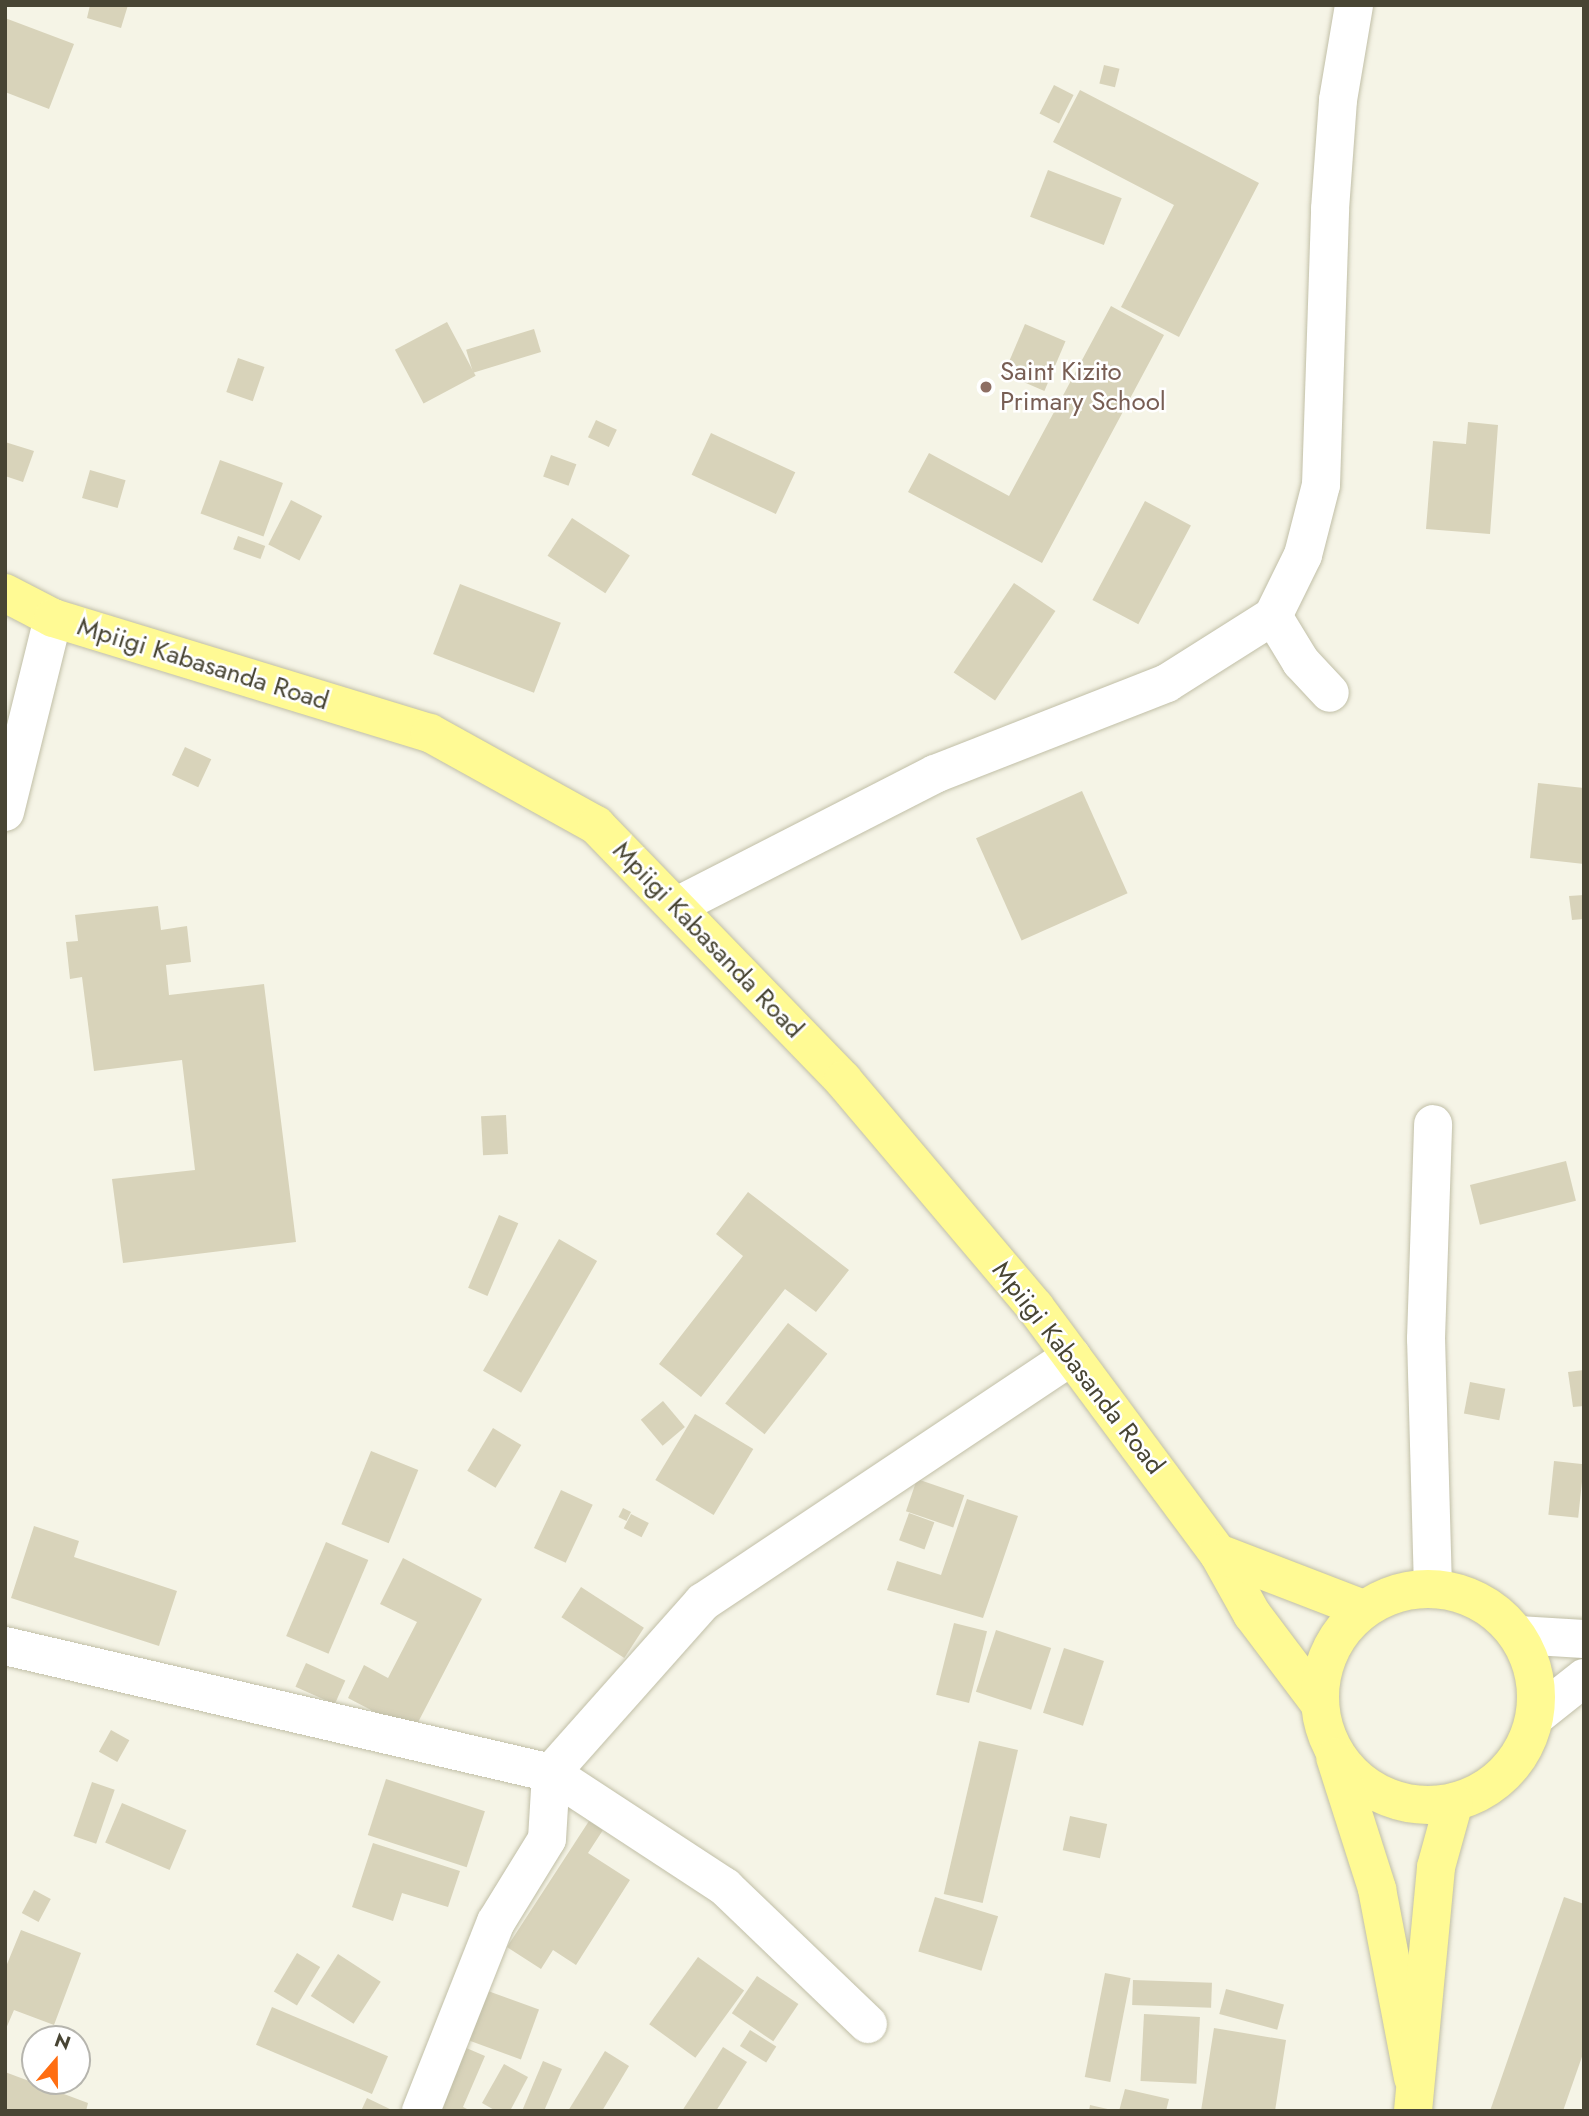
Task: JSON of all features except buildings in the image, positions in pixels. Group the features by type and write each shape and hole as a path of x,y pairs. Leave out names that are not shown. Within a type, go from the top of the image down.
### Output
{"main road":[{"name":"Mpiigi Kabasanda Road","path":"5,593 52,618 430,733 596,825 843,1080 1072,1356 1218,1553 1252,1614 1319,1703"},
{"path":"1218,1553 1363,1609"},
{"path":"1333,1749 1349,1772 1372,1789 1398,1801 1425,1805 1454,1802 1483,1791 1508,1771 1526,1746 1536,1717 1537,1688 1531,1660 1518,1634 1495,1611 1466,1595 1433,1588 1396,1592 1363,1609 1338,1634 1323,1667 1319,1703 1333,1749 1377,1889 1413,2094"},
{"path":"1413,2094 1436,1867 1454,1802"}],"street":[{"path":"677,906 935,774 1167,683 1273,616 1303,555 1321,485 1330,209 1338,100 1354,5"},
{"path":"1273,616 1301,662 1329,693"},
{"path":"5,812 52,618"},
{"path":"1433,1124 1426,1339 1433,1588"},
{"path":"421,2111 496,1922 547,1839 551,1773 702,1602 1072,1356"},
{"path":"1518,1634 1584,1639"},
{"path":"5,1646 551,1773 725,1888 868,2024"},
{"path":"1536,1717 1584,1678"}],"place":[{"name":"Saint Kizito Primary School","path":"986,387"}]}
